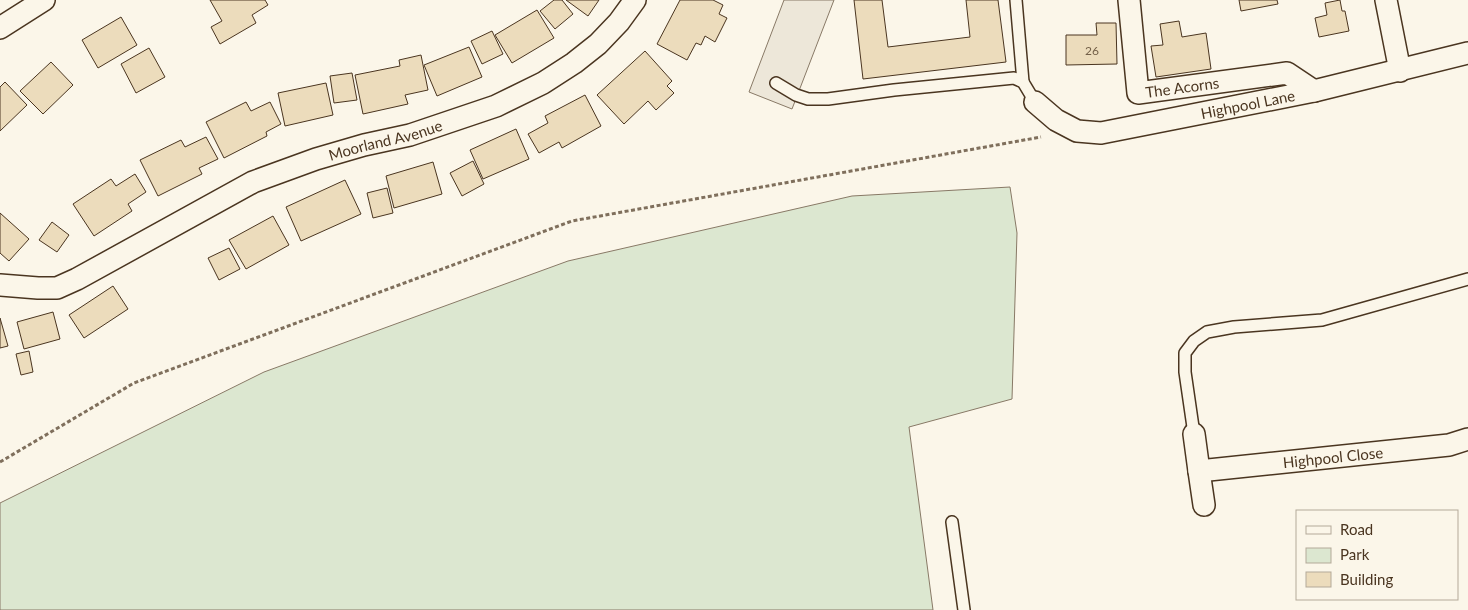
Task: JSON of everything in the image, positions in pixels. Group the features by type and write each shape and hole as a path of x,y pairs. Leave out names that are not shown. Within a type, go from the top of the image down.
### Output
{"street":[{"path":"0,28 44,0"},
{"name":"Moorland Avenue","path":"0,285 57,288 77,280 253,182 316,158 410,135 496,106 543,83 574,63 598,44 635,0"},
{"name":"The Acorns","path":"1129,0 1138,93 1287,74 1314,91"},
{"path":"1386,0 1400,70"},
{"name":"Highpool Lane","path":"1035,102 1056,120 1077,130 1101,133 1314,91 1468,53"},
{"path":"1138,93 1140,125"},
{"path":"1194,434 1204,505"},
{"name":"Highpool Close","path":"1199,471 1448,445 1468,439"}],"lane":[{"path":"1016,0 1023,82 1035,102"},
{"path":"776,83 796,95 808,99 828,99 894,90 1014,78 1023,82"},
{"path":"1194,434 1184,372 1185,353 1194,341 1207,332 1234,327 1322,320 1468,279"},
{"path":"952,522 964,610"}],"path":[{"path":"0,462 134,383 572,221 1077,130"}],"green space":[{"path":"1010,187 1017,233 1012,399 909,427 933,610 0,610 0,503 264,372 568,261 852,196"}],"shaded area":[{"path":"784,0 834,0 792,109 749,92"}],"building":[{"path":"210,0 265,0 268,5 252,15 256,23 220,44 211,27 222,21"},
{"path":"554,0 562,0 573,14 555,29 540,11"},
{"path":"566,0 599,0 588,16"},
{"path":"680,0 713,0 723,5 719,14 727,18 715,42 705,36 701,45 696,43 687,60 657,44"},
{"path":"854,0 882,0 888,47 970,37 966,0 998,0 1006,62 863,79"},
{"path":"1239,0 1277,0 1278,4 1241,11"},
{"path":"1340,0 1342,11 1345,11 1349,31 1319,37 1315,18 1327,15 1325,3"},
{"path":"537,10 554,38 512,63 495,35"},
{"path":"121,17 137,45 98,68 82,40"},
{"path":"1179,21 1182,37 1206,33 1211,69 1156,77 1151,46 1163,45 1160,24"},
{"path":"1096,23 1116,23 1117,64 1066,65 1066,35 1097,35"},
{"path":"492,31 503,54 482,64 471,41"},
{"path":"469,47 482,77 437,96 424,65"},
{"path":"149,48 165,77 136,93 121,64"},
{"path":"645,51 672,81 667,86 674,93 656,110 648,101 624,124 597,95"},
{"path":"421,55 428,90 405,95 408,104 363,114 355,75 400,66 399,60"},
{"path":"51,62 73,85 43,114 20,91"},
{"path":"352,73 357,100 334,103 330,76"},
{"path":"5,82 27,105 0,131 0,87"},
{"path":"326,83 333,115 285,126 278,93"},
{"path":"585,95 601,126 562,148 559,142 539,153 528,134 548,123 545,116"},
{"path":"246,102 251,111 270,102 281,124 266,132 267,136 224,158 206,122"},
{"path":"516,129 529,159 483,179 470,150"},
{"path":"206,137 218,159 199,168 202,174 158,196 140,160 181,140 185,147"},
{"path":"473,161 484,184 462,196 450,173"},
{"path":"433,162 442,194 394,208 386,176"},
{"path":"135,174 146,192 128,204 132,211 94,236 73,204 111,179 116,186"},
{"path":"345,180 361,214 301,241 286,207"},
{"path":"387,188 393,213 373,218 367,193"},
{"path":"0,213 29,239 9,261 0,253"},
{"path":"273,216 289,245 246,269 229,240"},
{"path":"52,222 69,235 57,252 39,240"},
{"path":"229,248 240,269 219,280 208,258"},
{"path":"113,286 128,309 84,338 69,315"},
{"path":"53,312 60,339 24,349 17,322"},
{"path":"0,318 8,346 0,348"},
{"path":"29,351 33,372 21,375 16,354"}]}
